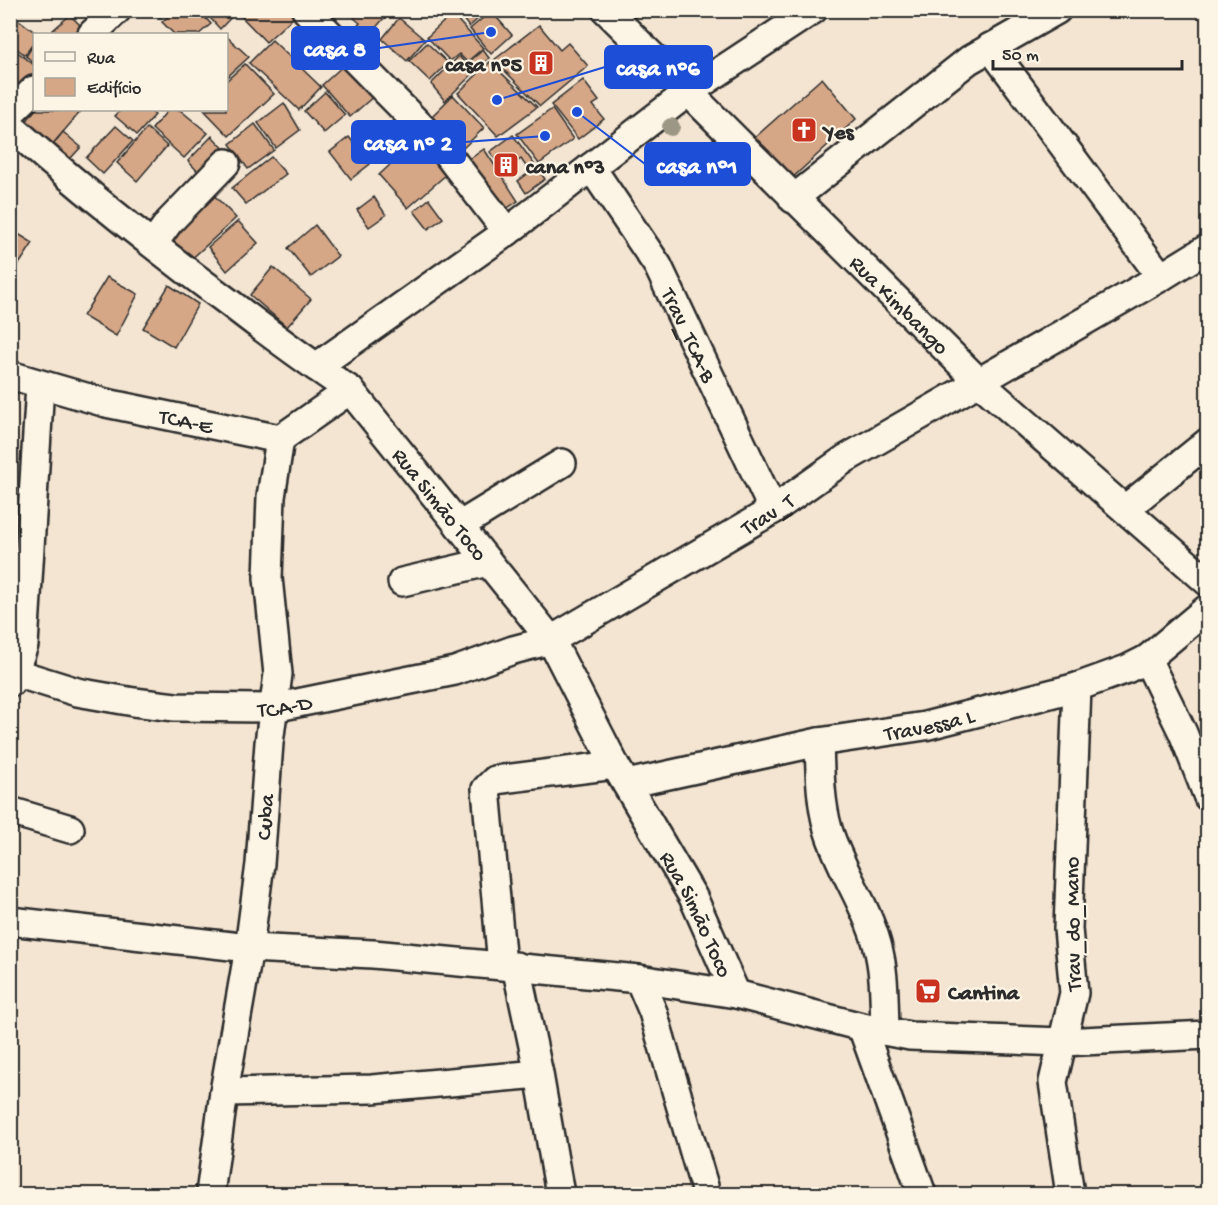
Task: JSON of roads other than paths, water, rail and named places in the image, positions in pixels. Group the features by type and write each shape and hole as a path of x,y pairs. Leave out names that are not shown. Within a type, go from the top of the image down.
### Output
{"street":[{"path":"93,33 117,10"},
{"path":"306,10 444,150 507,232"},
{"name":"Rua Kimbango","path":"606,10 979,382 1208,582"},
{"path":"316,368 507,232 687,93 813,10"},
{"path":"793,199 969,60 1057,10"},
{"path":"990,47 1161,277"},
{"path":"10,113 33,91"},
{"name":"Rua Simão Toco","path":"10,126 68,177 153,244 316,368 350,390 551,640 621,775 693,897 736,994"},
{"path":"153,244 169,222 226,163"},
{"name":"Trav_TCA-B","path":"591,167 658,266 773,510"},
{"name":"Trav_T","path":"551,640 773,510 845,459 1208,248"},
{"name":"TCA-E","path":"10,375 106,403 280,438"},
{"path":"13,678 24,645 40,385"},
{"path":"280,438 350,390"},
{"name":"Cuba","path":"210,1194 260,864 269,743 278,674 268,578 271,496 280,438"},
{"path":"1125,510 1208,441"},
{"path":"459,526 562,463"},
{"path":"402,582 488,561"},
{"name":"Travessa L","path":"509,966 486,789 495,780 621,775 925,726 1077,687 1127,669 1147,658 1208,608"},
{"name":"TCA-D","path":"13,678 77,692 175,707 273,708 455,671 513,650 551,640"},
{"path":"1147,658 1183,733 1208,797"},
{"name":"Trav_do_Mano","path":"1070,1194 1053,1082 1074,993 1068,929 1077,687"},
{"path":"819,742 821,791 828,828 877,944 883,975 873,1029 922,1194"},
{"path":"10,812 70,829"},
{"path":"10,921 249,948 373,954 639,979 736,994 873,1029 910,1036 1062,1042 1208,1035"},
{"path":"509,966 538,1074 560,1194"},
{"path":"639,979 653,1012 704,1186"},
{"path":"224,1092 372,1089 538,1074"}],"place":[{"name":"casa 8","path":"491,32"},
{"name":"casa nº5","path":"541,63"},
{"name":"casa nº6","path":"497,100"},
{"name":"casa nº1","path":"577,112"},
{"name":"Yes","path":"804,130"},
{"name":"casa nº 2","path":"545,136"},
{"name":"cana nº3","path":"506,165"},
{"name":"Cantina","path":"928,991"}]}
